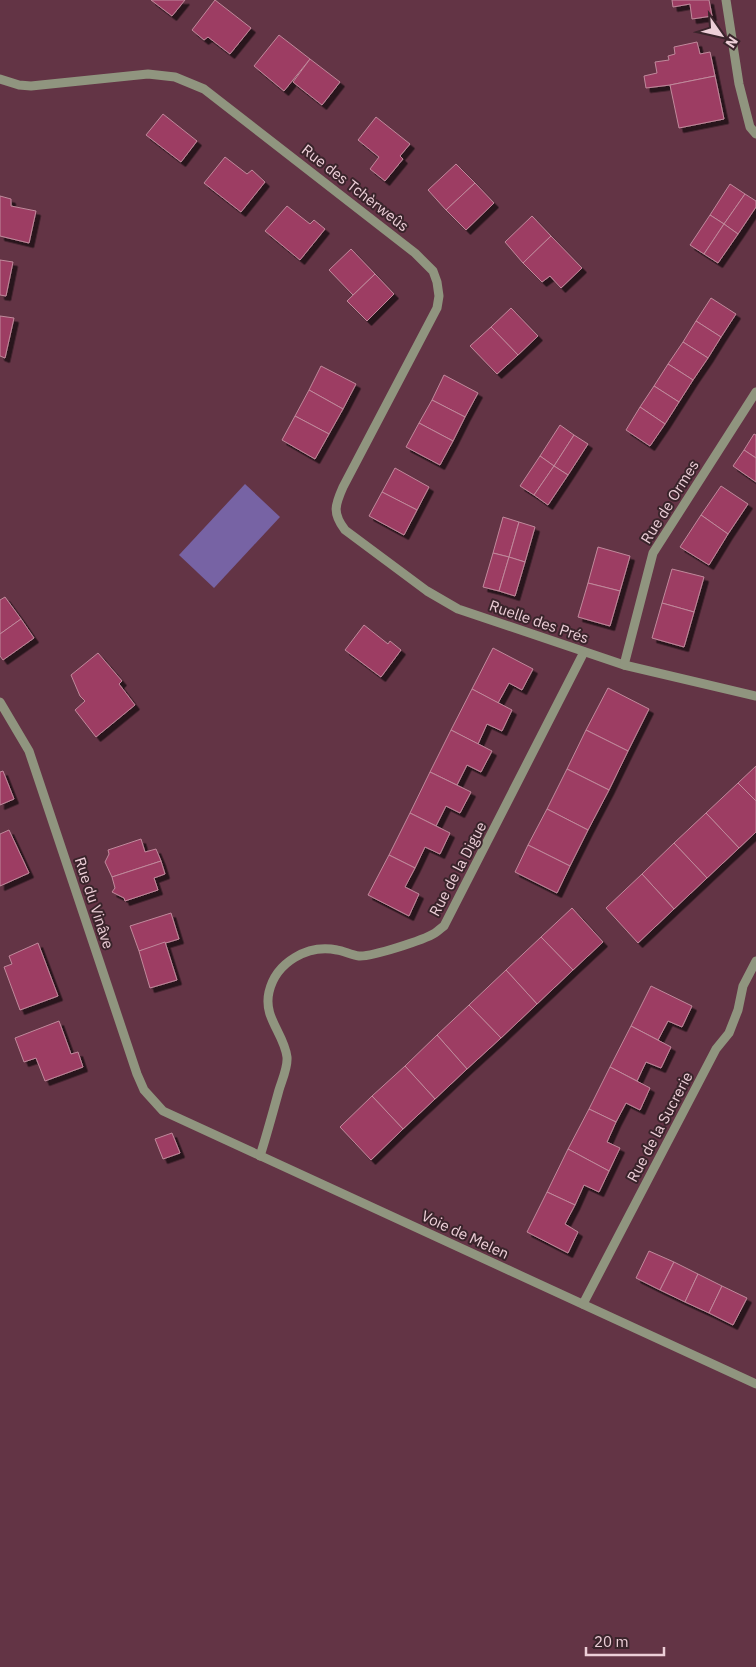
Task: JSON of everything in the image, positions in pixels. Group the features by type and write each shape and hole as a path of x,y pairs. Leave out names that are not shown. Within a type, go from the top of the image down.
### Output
{"street":[{"path":"726,0 739,84 750,127 756,134"},
{"name":"Rue des Tchèrweûs","path":"0,79 18,85 32,86 162,74 188,82 217,98 416,253 432,271 437,282 439,296 437,308 342,487 335,511 338,521"},
{"name":"Rue de Ormes","path":"624,666 653,553 756,392"},
{"name":"Ruelle des Prés","path":"338,521 344,530 362,544 427,590 458,609 624,666 756,696"},
{"name":"Rue de la Digue","path":"260,1156 287,1058 268,1007 268,992 273,979 281,967 294,957 307,952 322,948 360,956 372,954 435,934 444,926 584,652"},
{"name":"Rue du Vinâve","path":"0,702 29,751 137,1074 144,1090 163,1112"},
{"name":"Rue de la Sucrerie","path":"583,1304 716,1049 729,1033 738,1010 743,986 756,961"},
{"name":"Voie de Melen","path":"163,1112 754,1383"},
{"path":"754,1383 756,1372"}],"shaded area":[{"path":"245,484 280,517 214,588 179,555"}],"building":[{"path":"151,0 185,0 172,16"},
{"path":"215,0 251,28 230,54 208,37 204,40 192,30"},
{"path":"672,0 709,0 712,16 692,19 690,4 673,7"},
{"path":"279,35 310,59 284,91 254,66"},
{"path":"697,42 700,54 710,52 715,76 646,88 644,76 657,73 655,62 669,60 668,56 675,54 674,47"},
{"path":"310,59 340,82 322,105 293,82"},
{"path":"715,76 724,119 679,128 670,85"},
{"path":"163,114 197,141 181,162 146,135"},
{"path":"376,117 410,144 400,156 403,159 385,181 370,169 379,157 358,140"},
{"path":"225,157 247,174 252,170 265,182 241,212 204,183"},
{"path":"456,164 475,183 446,210 428,190"},
{"path":"475,183 494,203 466,230 446,210"},
{"path":"730,184 745,194 724,224 710,215"},
{"path":"745,194 756,201 756,207 738,234 724,224"},
{"path":"0,196 11,199 11,206 36,211 29,243 0,236"},
{"path":"287,206 310,224 314,220 325,229 300,260 265,231"},
{"path":"710,215 724,224 704,254 690,245"},
{"path":"532,216 551,236 523,263 505,242"},
{"path":"724,224 738,234 718,263 704,254"},
{"path":"551,236 582,268 561,288 550,276 542,282 523,263"},
{"path":"351,249 375,274 353,295 329,270"},
{"path":"0,260 13,262 6,296 0,295"},
{"path":"375,274 394,294 367,321 347,301"},
{"path":"711,298 736,314 721,337 696,321"},
{"path":"511,308 538,336 518,355 491,327"},
{"path":"0,316 14,318 5,358 0,356"},
{"path":"696,321 721,337 708,358 683,342"},
{"path":"491,327 518,355 497,374 470,346"},
{"path":"683,342 708,358 693,380 668,364"},
{"path":"668,364 693,380 679,402 654,386"},
{"path":"321,366 356,384 343,409 309,390"},
{"path":"444,375 478,393 465,417 432,400"},
{"path":"654,386 679,402 665,424 640,407"},
{"path":"309,390 343,409 329,434 295,416"},
{"path":"432,400 465,417 453,441 419,423"},
{"path":"640,407 665,424 650,446 626,430"},
{"path":"295,416 329,434 315,459 282,440"},
{"path":"419,423 453,441 440,465 406,447"},
{"path":"560,425 574,435 554,466 540,456"},
{"path":"754,434 756,435 756,458 744,450"},
{"path":"574,435 588,444 568,475 554,466"},
{"path":"744,450 756,458 756,482 733,466"},
{"path":"540,456 554,466 534,495 520,486"},
{"path":"554,466 568,475 548,505 534,495"},
{"path":"395,468 429,487 417,510 382,492"},
{"path":"721,486 748,504 728,534 701,515"},
{"path":"382,492 417,510 404,535 369,516"},
{"path":"701,515 728,534 709,565 680,547"},
{"path":"503,517 519,522 509,557 493,553"},
{"path":"519,522 535,527 525,562 509,557"},
{"path":"598,547 630,556 620,591 588,583"},
{"path":"493,553 509,557 499,591 483,587"},
{"path":"509,557 525,562 515,596 499,591"},
{"path":"672,569 704,577 694,612 662,603"},
{"path":"588,583 620,591 610,626 578,617"},
{"path":"5,597 21,619 0,634 0,600"},
{"path":"662,603 694,612 684,647 652,638"},
{"path":"21,619 34,638 3,660 0,656 0,634"},
{"path":"364,625 388,644 390,641 401,650 381,677 345,650"},
{"path":"493,648 533,669 522,690 509,683 498,703 472,689"},
{"path":"98,653 122,681 119,684 135,705 96,737 75,710 85,701 80,696 71,675"},
{"path":"608,688 649,709 628,751 586,730"},
{"path":"472,689 512,710 502,731 487,724 478,744 451,730"},
{"path":"451,730 492,751 481,772 467,765 457,785 430,772"},
{"path":"586,730 628,751 609,790 567,769"},
{"path":"756,766 756,801 738,783"},
{"path":"567,769 609,790 588,830 547,809"},
{"path":"3,771 14,799 0,805 0,772"},
{"path":"430,772 471,792 460,813 446,806 436,826 410,813"},
{"path":"738,783 756,801 756,832 739,848 706,813"},
{"path":"547,809 588,830 570,866 528,845"},
{"path":"410,813 450,833 440,854 425,847 415,868 389,855"},
{"path":"706,813 739,848 707,878 674,843"},
{"path":"9,830 29,873 0,886 0,834"},
{"path":"141,839 145,852 156,849 161,861 112,877 105,862 109,854 108,850"},
{"path":"674,843 707,878 674,909 642,874"},
{"path":"528,845 570,866 557,893 515,872"},
{"path":"389,855 415,868 405,887 419,894 409,916 368,895"},
{"path":"161,861 165,874 154,878 158,890 125,901 124,898 112,892 115,888 112,877"},
{"path":"642,874 674,909 638,943 606,908"},
{"path":"572,908 603,942 573,970 541,937"},
{"path":"171,913 179,939 139,951 130,926"},
{"path":"541,937 573,970 537,1004 506,970"},
{"path":"165,942 177,980 150,988 139,951"},
{"path":"38,943 58,996 20,1010 4,967 12,964 9,956"},
{"path":"506,970 537,1004 501,1038 469,1005"},
{"path":"651,986 692,1006 682,1027 668,1021 658,1040 631,1026"},
{"path":"469,1005 501,1038 467,1069 437,1035"},
{"path":"59,1021 71,1054 78,1052 83,1067 45,1081 36,1058 24,1062 15,1038"},
{"path":"631,1026 671,1047 661,1068 646,1062 637,1081 610,1067"},
{"path":"437,1035 467,1069 435,1099 405,1066"},
{"path":"405,1066 435,1099 403,1129 372,1096"},
{"path":"610,1067 650,1088 640,1110 626,1103 616,1122 589,1109"},
{"path":"372,1096 403,1129 371,1160 340,1127"},
{"path":"589,1109 616,1122 607,1142 620,1148 609,1171 568,1149"},
{"path":"172,1133 180,1153 163,1159 155,1139"},
{"path":"568,1149 609,1171 599,1192 584,1185 575,1205 547,1192"},
{"path":"547,1192 575,1205 565,1224 578,1232 568,1253 527,1232"},
{"path":"649,1251 674,1262 660,1290 636,1278"},
{"path":"674,1262 698,1274 685,1302 660,1290"},
{"path":"698,1274 722,1286 709,1313 685,1302"},
{"path":"722,1286 747,1298 733,1325 709,1313"}]}
